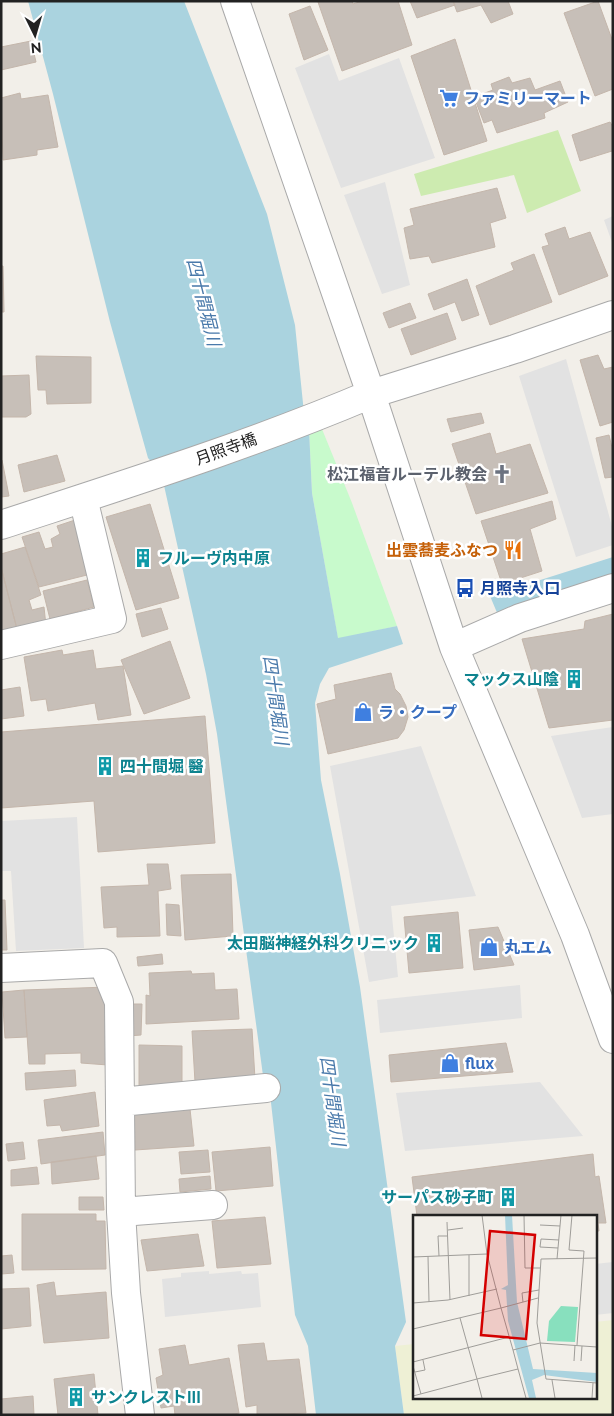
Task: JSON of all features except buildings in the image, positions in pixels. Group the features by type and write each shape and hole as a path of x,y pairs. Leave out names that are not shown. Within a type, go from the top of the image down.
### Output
{"street":[{"path":"241,3 454,647 575,935 613,1039"},
{"name":"月照寺橋","path":"1,525 138,480 314,418 371,394 515,349 613,315"},
{"path":"1,645 112,619 83,498"},
{"path":"454,647 520,618 613,588"},
{"path":"1,968 103,963 119,1002 121,1212 126,1293 140,1415"},
{"path":"120,1102 266,1088"},
{"path":"121,1212 213,1205"}],"green space":[{"path":"558,130 581,191 527,213 514,175 421,196 414,174"},
{"path":"309,429 322,429 352,503 397,626 338,639 312,493"},
{"path":"613,1320 613,1415 404,1415 395,1346 413,1344 413,1398 596,1398 596,1322"}],"shaded area":[{"path":"329,54 339,81 399,58 435,158 341,188 295,68"},
{"path":"385,182 410,285 382,294 344,195"},
{"path":"613,216 613,245 604,220"},
{"path":"566,359 613,530 613,545 576,557 519,376"},
{"path":"613,727 613,814 582,818 551,736"},
{"path":"421,746 476,896 391,906 398,977 369,982 330,766"},
{"path":"77,817 84,948 16,951 11,871 1,871 1,821"},
{"path":"520,985 522,1018 380,1033 377,1000"},
{"path":"540,1082 583,1136 405,1151 396,1093"},
{"path":"613,1262 613,1313 596,1315 596,1264"},
{"path":"209,1271 209,1274 241,1271 242,1274 258,1273 261,1307 165,1317 162,1279 181,1277 181,1273"}],"water":[{"name":"四十間堀川","path":"28,1 184,1 267,214 295,325 304,413 309,429 312,493 338,638 397,626 403,644 329,668 320,684 315,703 321,780 360,987 406,1322 395,1346 404,1415 316,1415 308,1346 295,1315 269,1085 264,1083 217,734 206,674 163,481 148,458 110,322"},
{"path":"613,557 613,576 498,615 490,596"}],"place":[{"name":"ファミリーマート","path":"449,98"},
{"name":"松江福音ルーテル教会","path":"502,474"},
{"name":"出雲蕎麦ふなつ","path":"513,550"},
{"name":"フルーヴ内中原","path":"143,558"},
{"name":"月照寺入口","path":"465,588"},
{"name":"マックス山陰","path":"574,679"},
{"name":"ラ・クープ","path":"363,712"},
{"name":"四十間堀 醫","path":"105,766"},
{"name":"太田脳神経外科クリニック","path":"434,943"},
{"name":"丸エム","path":"489,947"},
{"name":"flux","path":"450,1063"},
{"name":"サーパス砂子町","path":"508,1197"},
{"name":"サンクレストIII","path":"76,1397"}]}
